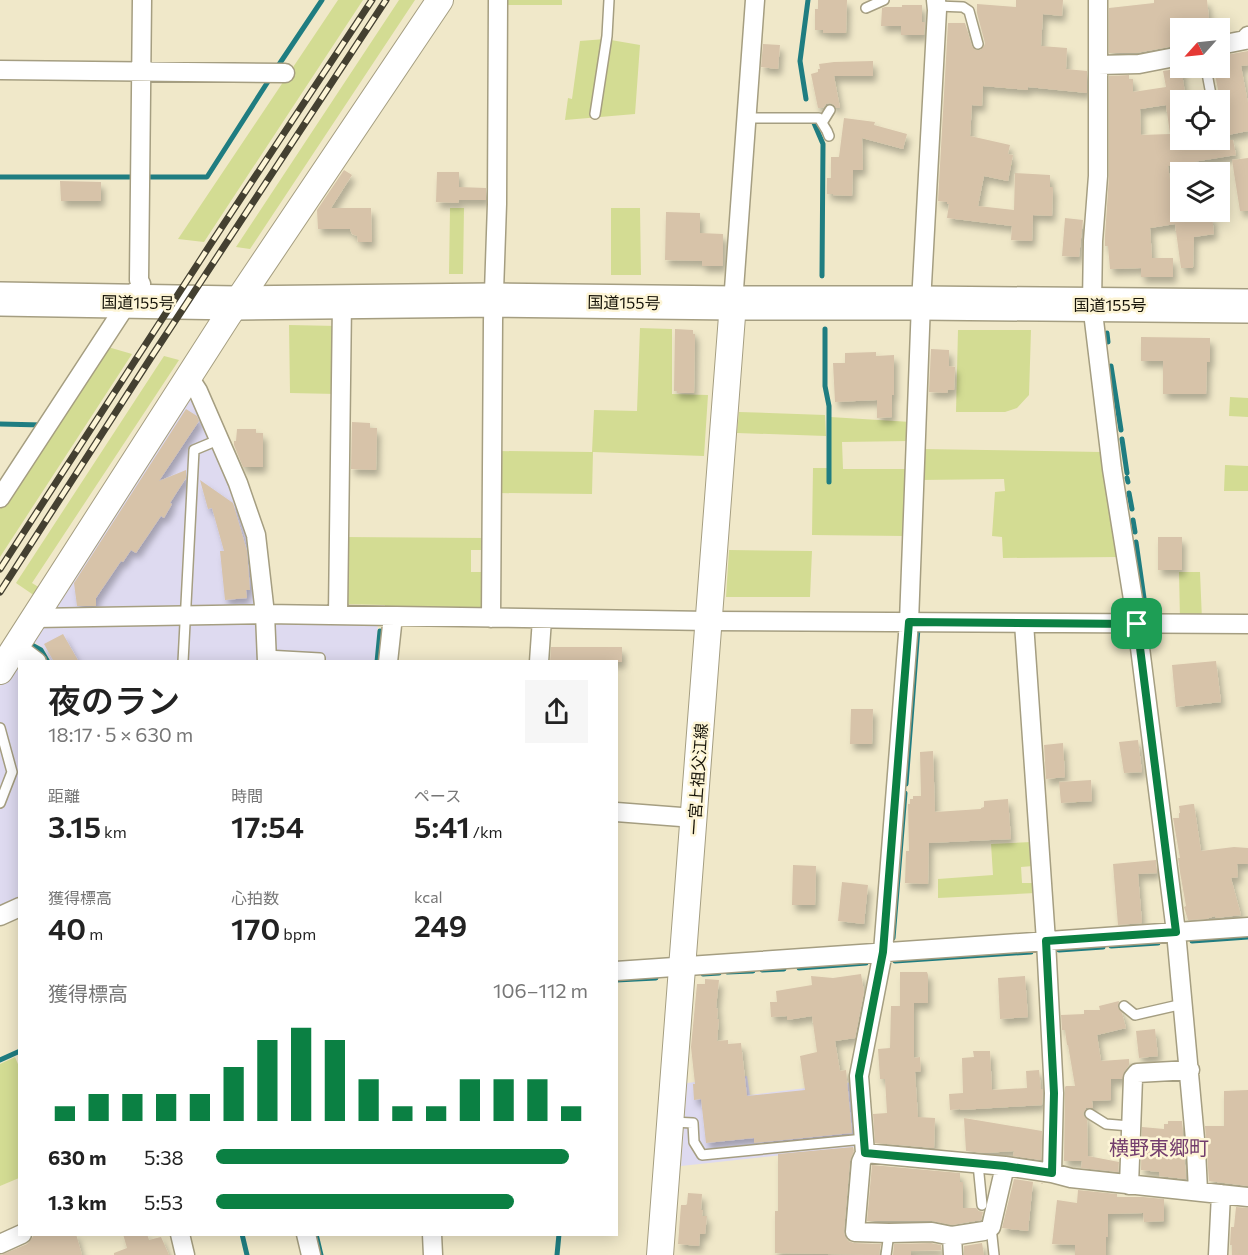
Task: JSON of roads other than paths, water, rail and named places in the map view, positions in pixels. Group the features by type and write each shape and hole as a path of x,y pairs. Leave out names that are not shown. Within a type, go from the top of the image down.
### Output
{"highway":[{"name":"国道155号","path":"0,299 236,303 494,300 1248,306"}],"main road":[{"path":"0,671 236,303 440,0"},
{"name":"一宮上祖父江線","path":"660,1255 733,303"}],"street":[{"path":"0,498 141,284 139,280 142,0"},
{"path":"491,618 498,0"},
{"path":"733,303 755,0"},
{"path":"1098,0 1098,176 1093,241 1092,304 1112,469 1137,624 1176,932 1190,1070 1198,1191"},
{"path":"936,3 921,303 909,622 883,952 859,1076 865,1146 861,1162 855,1232 932,1232 951,1236 984,1231 991,1227 1005,1166"},
{"path":"1230,43 1245,40 1248,36"},
{"path":"1098,65 1139,64 1170,58"},
{"path":"0,70 285,73"},
{"path":"338,615 342,302"},
{"path":"189,377 198,391 238,483 256,536 265,614 266,658"},
{"path":"35,618 265,614 709,621 1248,624"},
{"path":"388,660 393,616"},
{"path":"539,660 542,619"},
{"path":"1024,623 1054,1093 1052,1173"},
{"path":"16,646 34,660"},
{"path":"618,812 694,818"},
{"path":"0,916 18,908"},
{"path":"618,971 1248,927"},
{"path":"1129,1185 1133,1078 1137,1073 1190,1070"},
{"path":"865,1146 1052,1173 1071,1178 1248,1197"},
{"path":"1218,1255 1221,1194"},
{"path":"0,1244 18,1236"},
{"path":"180,1236 185,1255"},
{"path":"306,1236 311,1255"},
{"path":"432,1236 433,1255"},
{"path":"951,1236 953,1255"}],"lane":[{"path":"595,114 607,36 609,0"},
{"path":"866,9 884,0"},
{"path":"936,3 963,7 969,12 978,44"},
{"path":"822,123 830,110"},
{"path":"746,118 819,118 829,136"},
{"path":"183,660 194,450 218,440"},
{"path":"266,658 320,658 320,660"},
{"path":"0,728 12,772 0,803"},
{"path":"1124,1006 1135,1015 1183,1004"},
{"path":"1090,1114 1106,1124 1130,1126"},
{"path":"670,1122 693,1122 694,1142 702,1155 865,1146"},
{"path":"978,1164 982,1205"},
{"path":"991,1227 994,1255"},
{"path":"886,1255 889,1233"}],"waterway":[{"path":"278,66 322,0"},
{"path":"806,99 800,61 808,0"},
{"path":"148,177 207,177 269,80"},
{"path":"814,123 823,144 822,276"},
{"path":"0,177 134,177 134,179"},
{"path":"825,329 825,386 829,406 829,482"},
{"path":"1107,333 1108,342"},
{"path":"1111,366 1121,430"},
{"path":"0,424 42,425"},
{"path":"1122,439 1127,473"},
{"path":"1127,478 1128,482"},
{"path":"1129,493 1132,509"},
{"path":"1133,520 1135,532"},
{"path":"1136,542 1147,619"},
{"path":"906,784 918,628 922,628"},
{"path":"377,660 380,631"},
{"path":"30,644 41,650 47,660"},
{"path":"893,938 905,793"},
{"path":"1192,941 1248,937"},
{"path":"1111,946 1158,943"},
{"path":"1059,950 1103,947"},
{"path":"895,961 1031,952"},
{"path":"799,968 866,963"},
{"path":"762,970 784,969"},
{"path":"727,972 753,971"},
{"path":"703,974 719,973"},
{"path":"618,980 656,978"},
{"path":"0,1060 18,1052"},
{"path":"242,1236 247,1255"},
{"path":"316,1236 321,1255"},
{"path":"557,1255 559,1236"}],"railway":[{"path":"0,569 372,0"},
{"path":"0,592 386,0"}],"district":[{"name":"横野東郷町","path":"1159,1147"}]}
